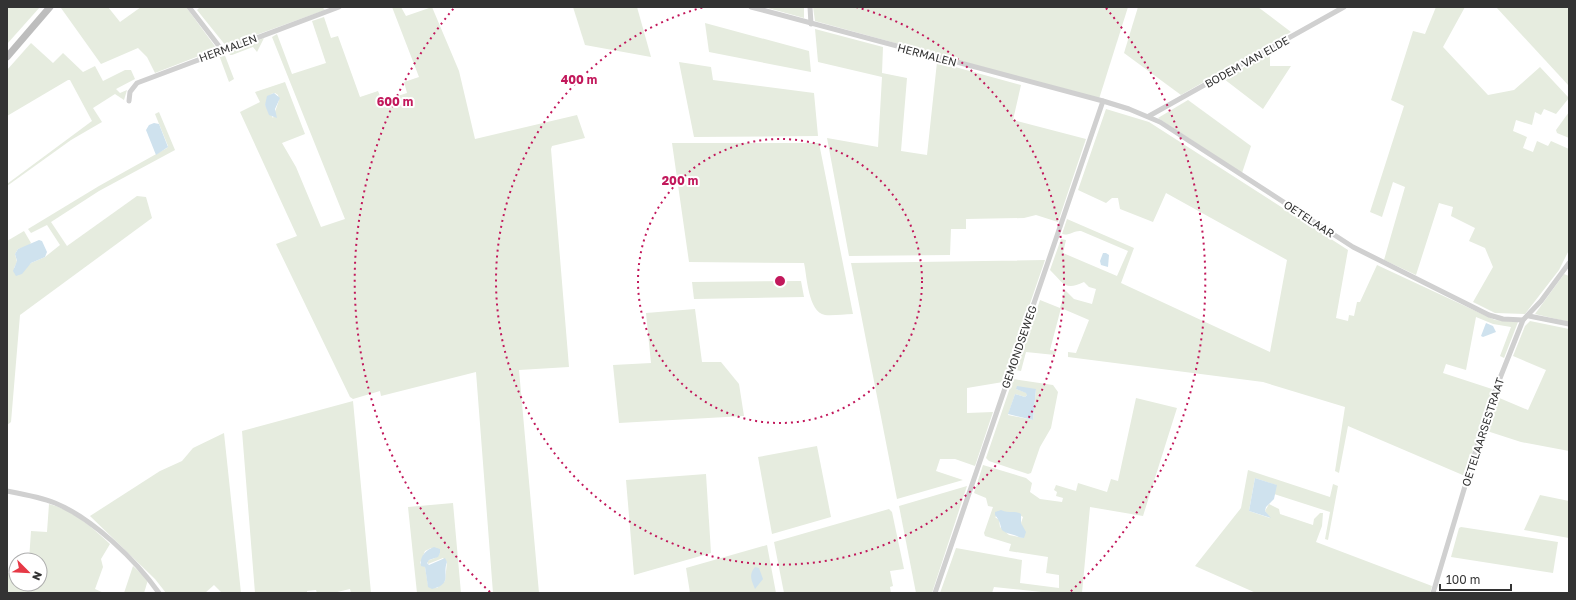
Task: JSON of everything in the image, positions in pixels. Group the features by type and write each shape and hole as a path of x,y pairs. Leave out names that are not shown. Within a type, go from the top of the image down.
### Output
{"main road":[{"path":"7,57 50,7"}],"street":[{"path":"189,7 222,50"},
{"name":"HERMALEN","path":"129,101 130,92 136,83 339,7"},
{"name":"HERMALEN","path":"751,7 1103,101"},
{"path":"810,7 811,24"},
{"name":"BODEM VAN ELDE","path":"1149,116 1344,7"},
{"name":"OETELAAR","path":"1103,101 1149,116 1353,247 1489,315 1503,319 1523,320"},
{"name":"GEMONDSEWEG","path":"935,593 1103,101"},
{"path":"1523,320 1529,316 1569,263"},
{"path":"1529,316 1569,324"},
{"name":"OETELAARSESTRAAT","path":"1433,593 1489,406 1523,320"},
{"path":"7,491 56,503 88,521 126,556 159,593"}],"shaded area":[{"path":"7,7 40,7 7,44"},
{"path":"108,7 120,22 141,7 186,7 217,49 155,73 147,57 138,48 101,64 61,8"},
{"path":"200,7 322,7 325,10 226,46 197,10"},
{"path":"392,7 401,7 406,16 432,7 459,71 475,139 577,115 585,138 552,146 551,149 569,367 519,370 539,593 493,593 476,372 381,396 380,391 353,399 350,397 276,244 297,236 240,112 260,102 255,92 285,82 305,134 282,143 296,167 321,227 345,219 272,37 277,34 292,74 326,63 312,21 324,17 331,38 338,36 360,97 378,91 382,101 407,93 404,82 419,77","holes":["275,93 278,95 279,100 273,118 265,105 271,94"]},
{"path":"573,7 637,7 651,57 585,45"},
{"path":"764,7 804,7 804,18"},
{"path":"813,7 1128,7 1099,99 815,21"},
{"path":"1138,7 1258,7 1291,32 1181,95 1124,53"},
{"path":"1436,7 1465,7 1443,47 1488,95 1514,90 1540,67 1569,98 1556,114 1544,109 1541,115 1535,112 1532,125 1516,120 1513,131 1527,137 1523,148 1533,152 1537,141 1548,146 1551,141 1569,149 1569,250 1559,270 1525,314 1495,313 1473,302 1493,267 1485,248 1469,241 1475,228 1451,216 1453,207 1439,203 1416,275 1384,260 1405,187 1393,182 1382,217 1370,212 1404,106 1391,100 1413,31 1425,34"},
{"path":"1496,7 1569,7 1569,86"},
{"path":"705,23 809,51 811,72 709,52"},
{"path":"815,29 883,47 882,73 907,78 901,151 927,155 937,62 1021,85 1013,120 1086,139 1058,222 1036,215 1024,218 966,219 966,229 951,229 950,255 849,256 827,138 878,147 882,77 818,62"},
{"path":"264,38 257,52 253,47 232,55 228,52"},
{"path":"31,43 53,63 63,53 83,72 95,66 103,81 125,70 131,70 135,79 116,89 120,93 127,90 124,100 115,94 93,108 102,122 71,140 7,186 7,184 92,121 70,80 7,116 7,70"},
{"path":"1270,52 1270,66 1291,66 1263,109 1224,79"},
{"path":"224,53 234,79 229,82 219,55"},
{"path":"679,62 711,67 713,80 814,93 818,136 694,137"},
{"path":"1188,100 1251,146 1242,173 1158,118"},
{"path":"1106,109 1149,122 1348,250 1336,318 1348,321 1349,315 1354,316 1357,302 1360,302 1377,265 1495,320 1518,322 1504,358 1500,356 1511,327 1493,324 1476,317 1466,370 1446,364 1443,373 1492,389 1465,476 1348,426 1339,473 1335,471 1345,407 1263,382 1068,357 1068,352 1076,353 1089,320 1061,308 1050,350 1056,351 1055,355 1026,352 1021,371 1016,370 1040,300 1060,308 1065,290 1074,299 1092,304 1096,289 1089,287 1084,282 1073,286 1065,285 1050,270 1061,239 1066,240 1063,253 1117,276 1128,251 1081,231 1062,234 1067,219 1134,248 1121,283 1270,352 1287,260 1166,193 1153,222 1120,209 1118,198 1112,198 1106,203 1078,190"},
{"path":"159,112 175,150 99,191 51,222 67,246 137,196 146,197 152,218 20,315 11,422 7,425 7,241 24,231 31,243 28,246 18,249 15,254 17,262 14,268 26,267 31,263 45,257 60,245 47,225 31,233 28,229 99,186 167,148 168,146 155,114"},
{"path":"1569,112 1569,138 1557,133 1556,130"},
{"path":"672,143 819,143 853,314 825,315 819,312 815,307 809,293 804,263 689,262"},
{"path":"1045,260 1003,382 967,388 967,413 993,412 975,466 955,459 940,459 936,471 963,480 897,499 851,263"},
{"path":"1564,274 1569,276 1569,322 1535,314"},
{"path":"801,281 804,297 694,299 692,282"},
{"path":"695,309 702,362 721,362 739,384 744,416 619,423 613,365 651,363 646,313"},
{"path":"1530,321 1569,329 1569,451 1521,442 1487,431 1497,397 1528,410 1546,370 1513,356 1525,326"},
{"path":"1013,379 1053,385 1058,392 1051,428 1040,447 1031,473 1028,474 989,461 986,458","holes":["1016,389 1036,389 1033,420 1008,415 1015,394 1025,397 1027,395 1027,393"]},
{"path":"1136,398 1177,408 1143,516 1090,507 1082,593 1051,593 994,587 992,593 940,593 956,548 1022,560 1020,583 1059,588 1059,575 1046,573 1048,557 1009,551 1011,544 985,536 984,533 993,507 988,506 986,498 974,493 983,465 1026,478 1032,483 1030,492 1040,499 1062,502 1063,498 1056,496 1057,492 1054,490 1056,485 1076,491 1078,483 1107,492 1111,479 1118,481","holes":["1006,512 1014,512 1023,517 1021,523 1024,538 1009,535 1000,527 999,520 995,517"]},
{"path":"353,401 371,593 351,593 350,589 333,593 317,593 316,590 307,591 307,593 255,593 242,431"},
{"path":"224,433 241,593 222,593 214,585 205,593 166,593 155,579 90,516 160,471 182,461 193,448"},
{"path":"817,446 831,517 772,534 758,457"},
{"path":"1248,470 1330,497 1333,484 1338,486 1328,540 1325,539 1330,512 1274,494 1276,485 1255,478 1249,511 1270,518 1265,511 1269,504 1279,509 1280,514 1313,525 1314,519 1320,513 1323,513 1322,526 1316,542 1432,586 1430,593 1256,593 1195,566 1241,508"},
{"path":"706,474 711,553 634,575 626,480"},
{"path":"967,486 932,593 916,593 899,506"},
{"path":"1540,495 1569,501 1569,538 1524,530"},
{"path":"453,503 461,593 417,593 408,507","holes":["431,548 440,551 435,558 427,561 428,564 443,558 447,562 445,581 437,588 428,585 425,567 420,563 425,551"]},
{"path":"49,504 74,515 90,526 110,544 101,559 103,567 95,589 104,593 7,593 7,573 8,592 48,592 48,552 30,552 31,531 47,532"},
{"path":"889,509 892,512 904,569 890,571 893,586 890,587 891,593 784,593 774,542"},
{"path":"1461,527 1558,542 1553,573 1451,557 1459,528"},
{"path":"767,545 776,593 690,593 686,568"},
{"path":"133,566 148,580 144,593 124,593"}],"water":[{"path":"274,93 280,98 275,109 277,118 269,115 265,105 267,96"},
{"path":"154,123 159,124 168,147 156,155 146,130 149,125"},
{"path":"39,240 42,241 47,252 45,257 31,263 22,274 16,276 13,271 17,261 15,254 18,249"},
{"path":"1103,253 1109,255 1108,267 1101,265 1100,261"},
{"path":"1486,323 1493,326 1496,332 1483,337 1481,336"},
{"path":"1017,386 1036,389 1033,420 1008,414 1015,394 1025,397 1027,395 1026,393 1016,389"},
{"path":"1255,478 1277,485 1274,499 1266,507 1265,511 1271,518 1249,511"},
{"path":"1001,510 1021,514 1021,523 1026,532 1024,538 1002,530 995,515 995,512"},
{"path":"434,547 440,549 440,553 438,557 429,560 427,563 429,565 445,558 447,562 445,581 438,587 432,589 428,587 425,567 421,566 421,559 428,550"},
{"path":"755,567 759,568 763,579 755,589 751,575"}]}
